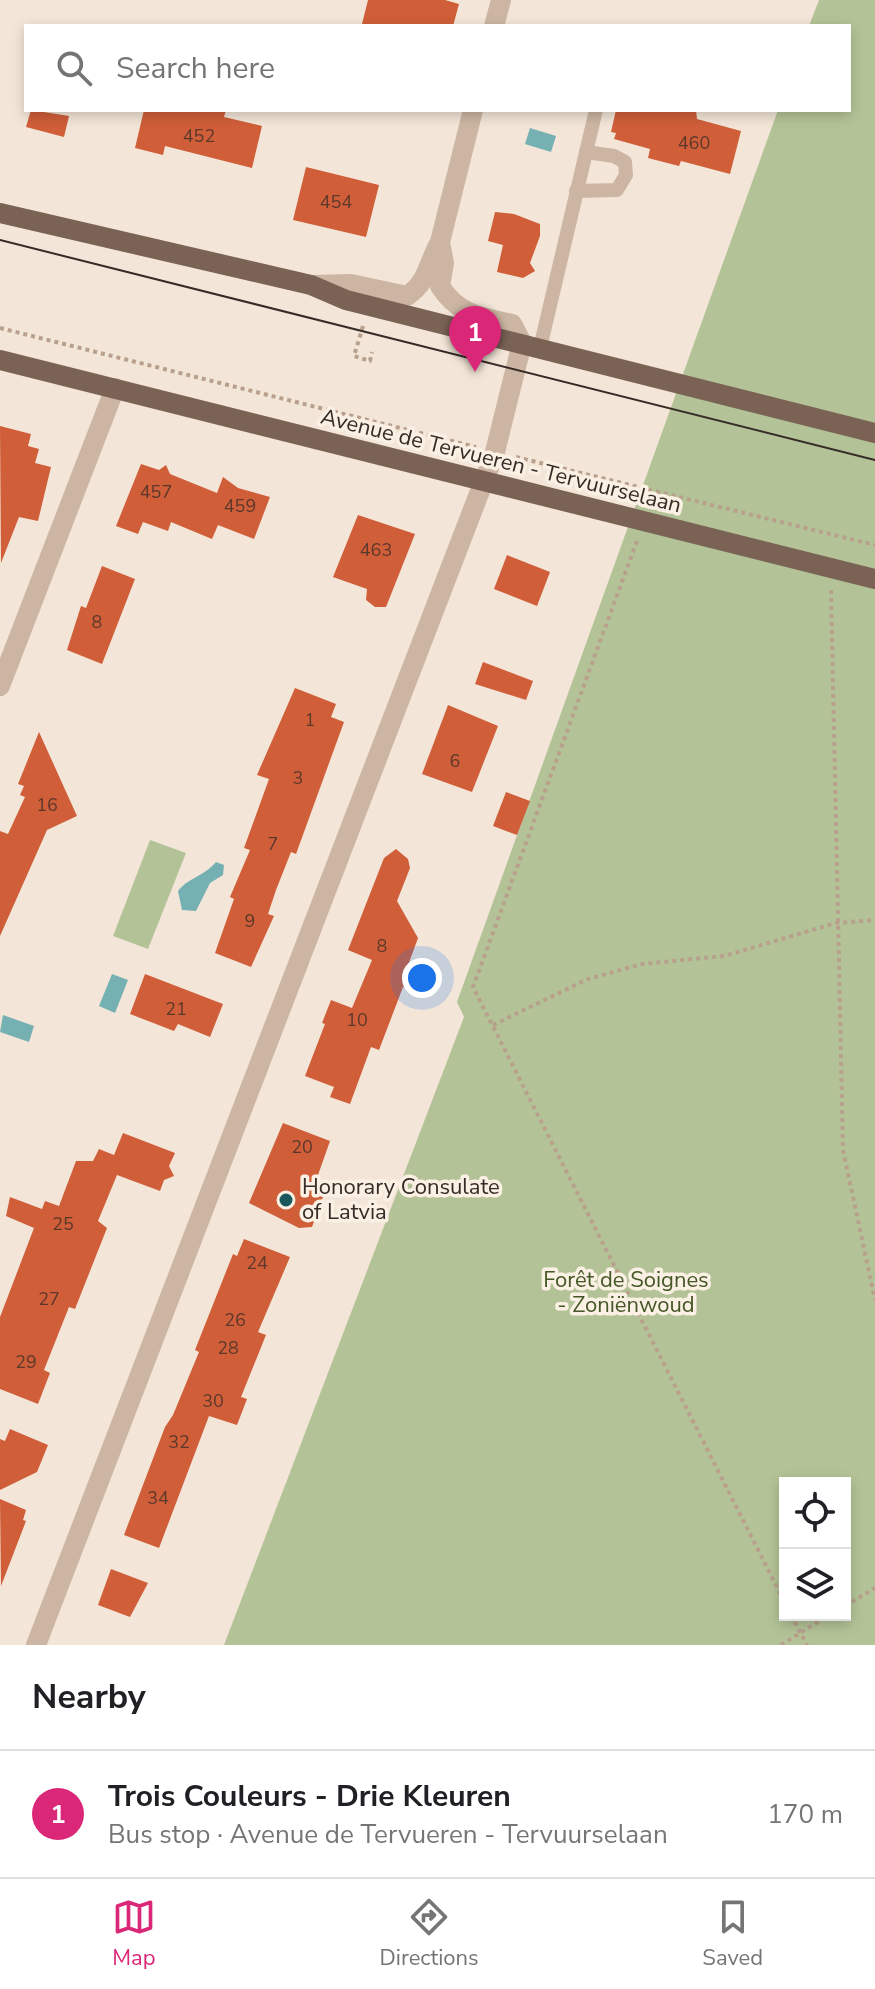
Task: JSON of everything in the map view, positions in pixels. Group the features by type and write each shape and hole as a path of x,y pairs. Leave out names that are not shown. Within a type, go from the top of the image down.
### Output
{"main road":[{"path":"4,213 311,285 346,300 875,433"},
{"name":"Avenue de Tervueren - Tervuurselaan","path":"0,360 875,579"}],"street":[{"path":"495,24 501,0"},
{"path":"311,285 351,284 407,296 422,285 430,259 440,242 472,112"},
{"path":"36,1645 485,481 531,346 512,324 462,312 448,299 440,286 444,263 440,242"},
{"path":"0,686 115,388"}],"lane":[{"path":"531,346 596,112"},
{"path":"576,191 617,190 626,175 625,162 614,156 586,152"}],"path":[{"path":"372,352 370,361 354,356 363,326 373,329"},
{"path":"0,328 875,545"},
{"path":"644,521 473,987 779,1591"},
{"path":"830,568 843,1150 875,1300"},
{"path":"493,1025 588,979 642,964 724,956 836,923 875,920"},
{"path":"851,1602 875,1588"},
{"path":"794,1621 807,1645"},
{"path":"781,1645 819,1621"}],"green space":[{"name":"Forêt de Soignes - Zoniënwoud","path":"819,0 875,0 875,1645 224,1645 464,1017 457,1002 777,112 851,112 851,24 810,24"},
{"path":"150,840 186,853 148,949 113,936"}],"water":[{"path":"530,128 556,136 551,152 525,144"},
{"path":"216,862 224,865 223,875 210,883 196,911 182,910 178,891"},
{"path":"112,974 128,980 115,1013 99,1006"},
{"path":"3,1015 34,1026 29,1042 0,1032"}],"building":[{"path":"368,0 445,0 459,4 454,24 362,24"},
{"path":"30,112 69,116 64,137 26,127"},
{"path":"144,112 225,112 224,117 262,126 252,168 165,146 163,155 135,148"},
{"path":"616,112 696,112 697,119 741,131 730,174 681,161 679,166 648,158 650,149 614,139 616,133 611,132"},
{"path":"306,167 379,185 366,237 293,220"},
{"path":"495,212 514,214 540,224 540,236 530,263 535,271 523,278 497,272 503,245 488,241"},
{"path":"0,426 31,434 28,446 39,449 35,463 51,467 38,521 19,517 1,563"},
{"path":"141,464 159,470 166,465 170,474 217,493 223,477 238,488 270,497 254,539 218,525 212,539 171,522 168,531 143,522 138,534 116,526"},
{"path":"358,515 415,534 386,607 375,607 366,600 367,589 333,577"},
{"path":"507,555 550,572 537,606 494,589"},
{"path":"102,566 135,579 102,664 67,650 81,606 86,608"},
{"path":"483,662 533,681 526,700 475,684"},
{"path":"295,688 336,704 331,717 344,722 296,854 291,852 276,890 268,914 274,916 251,967 215,953 234,899 230,897 250,850 244,848 269,779 257,775"},
{"path":"448,705 498,726 472,792 422,774"},
{"path":"39,732 77,816 47,830 0,936 0,831 8,834 25,797 20,795 24,786 18,784"},
{"path":"506,792 530,801 517,835 493,826"},
{"path":"396,849 408,859 410,868 397,901 418,938 407,968 419,973 413,990 403,987 379,1050 371,1047 350,1104 330,1097 334,1087 305,1076 331,1000 352,1008 372,960 348,950 384,858"},
{"path":"145,974 223,1004 210,1037 178,1024 174,1031 130,1014"},
{"path":"283,1123 330,1141 312,1192 323,1197 312,1227 299,1228 249,1203"},
{"path":"123,1133 175,1153 169,1166 174,1176 164,1180 160,1191 117,1175 98,1221 107,1228 75,1309 69,1307 44,1370 50,1373 38,1404 0,1389 0,1317 34,1228 6,1216 10,1197 42,1209 45,1201 59,1206 76,1161 93,1161 99,1149 114,1155"},
{"path":"244,1239 290,1257 258,1332 266,1335 241,1397 247,1399 237,1425 209,1416 159,1548 124,1535 165,1427 199,1352 195,1350 233,1254 237,1256"},
{"path":"10,1429 48,1445 37,1472 0,1490 0,1439 5,1441"},
{"path":"0,1499 26,1510 23,1520 26,1521 1,1586"},
{"path":"111,1569 148,1583 130,1617 98,1605"}],"tram line":[{"path":"0,240 875,460"}],"place":[{"name":"Trois Couleurs - Drie Kleuren","path":"475,372"},
{"name":"Honorary Consulate of Latvia","path":"286,1200"}]}
